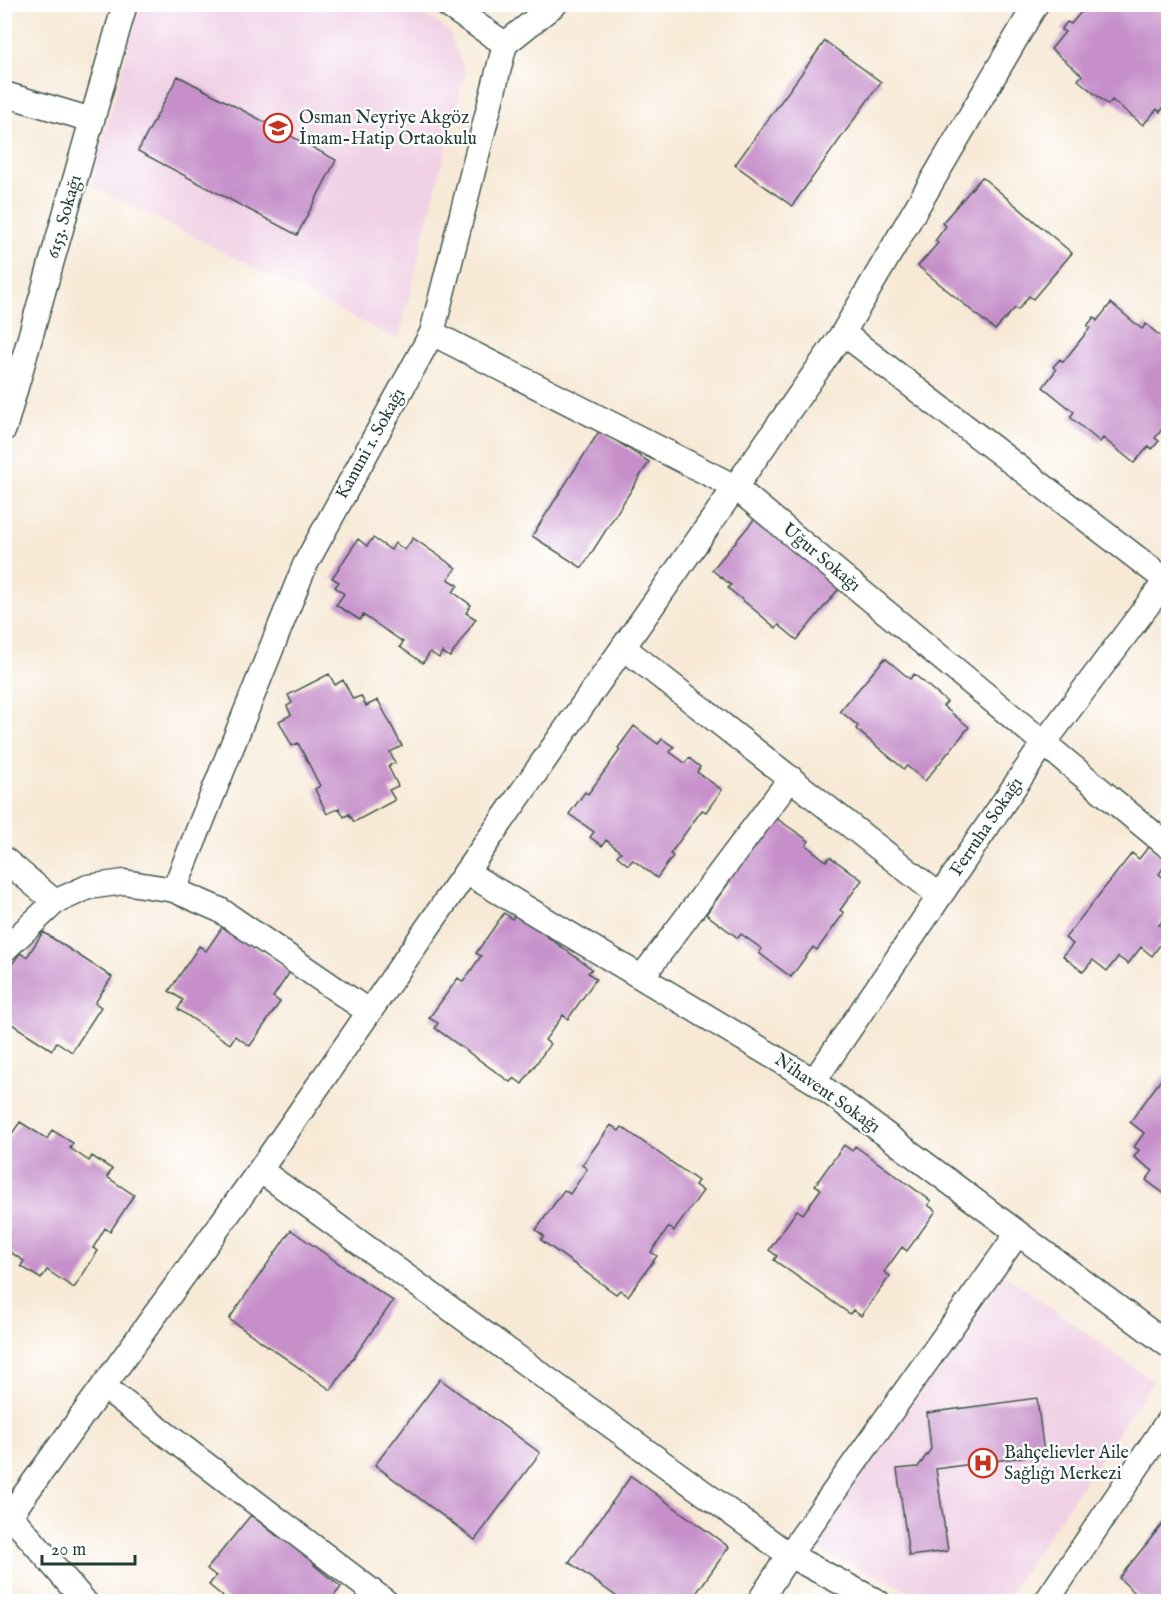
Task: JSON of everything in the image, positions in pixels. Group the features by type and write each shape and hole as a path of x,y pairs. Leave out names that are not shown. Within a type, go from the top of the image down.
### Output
{"street":[{"name":"6153. Sokağı","path":"4,429 125,4"},
{"path":"446,4 506,44 555,4"},
{"path":"85,1602 7,1512 104,1388 260,1170 843,333 1036,4"},
{"name":"Kanuni 1. Sokağı","path":"174,890 305,565 432,333 506,44"},
{"path":"4,94 92,120"},
{"name":"Uğur Sokağı","path":"432,333 735,487 1168,846"},
{"path":"843,333 1168,579"},
{"name":"Ferruha Sokağı","path":"814,1081 1044,743 1168,579"},
{"path":"623,647 940,896"},
{"path":"642,977 791,778"},
{"path":"4,859 54,902"},
{"name":"Nihavent Sokağı","path":"466,872 814,1081 1168,1345"},
{"path":"4,950 54,902 88,888 124,882 174,890 220,910 369,1012"},
{"path":"260,1170 789,1555 878,1602"},
{"path":"759,1602 789,1555 1018,1233"},
{"path":"104,1388 386,1602"},
{"path":"1046,1602 1168,1421"}],"shaded area":[{"name":"Osman Neyriye Akgöz İmam-Hatip Ortaokulu","path":"140,5 410,5 449,31 465,72 398,340 91,185"},
{"name":"Bahçelievler Aile Sağlığı Merkezi","path":"1005,1275 1153,1381 1004,1601 933,1601 809,1546"}],"building":[{"path":"1087,5 1168,5 1168,94 1163,100 1166,104 1160,112 1157,109 1143,125 1112,100 1108,105 1078,80 1082,75 1051,49 1065,32 1061,30 1067,22 1071,24"},
{"path":"825,41 881,82 792,206 735,165"},
{"path":"178,76 336,160 297,235 138,151"},
{"path":"982,177 1072,253 1033,299 1029,296 1018,310 1015,308 995,330 918,266 938,243 935,241 946,226 942,223"},
{"path":"1111,303 1142,329 1146,324 1168,343 1168,422 1155,438 1159,441 1152,449 1149,446 1134,463 1103,438 1100,442 1070,417 1074,412 1043,387 1056,370 1053,367 1060,359 1063,362 1090,328 1087,326 1094,317 1097,321"},
{"path":"600,430 649,462 582,568 532,536"},
{"path":"757,516 841,586 797,640 779,625 776,628 728,588 731,585 712,570"},
{"path":"373,538 391,550 395,543 405,550 413,538 456,568 448,579 458,585 453,592 471,605 466,613 476,619 450,657 442,652 439,658 430,652 423,663 400,647 403,642 363,615 360,620 336,605 344,594 335,587 339,582 332,578 358,539 367,546"},
{"path":"885,658 910,679 914,674 947,702 943,706 969,727 925,781 907,766 904,769 856,729 858,726 840,711"},
{"path":"329,674 335,685 343,680 353,699 361,696 366,706 378,700 402,746 390,752 395,763 388,766 398,786 389,790 395,800 354,822 349,814 344,817 339,808 327,814 315,789 320,786 298,743 292,746 279,721 291,715 287,706 292,703 288,695"},
{"path":"634,726 658,744 662,739 674,747 670,752 685,763 689,758 700,767 697,772 722,790 706,812 702,810 670,854 673,856 657,878 633,860 628,865 617,856 621,852 606,840 602,846 590,837 594,832 569,814 585,792 588,794 620,750 618,748"},
{"path":"776,818 809,841 806,845 826,861 830,857 862,880 840,910 844,913 817,950 813,947 791,977 759,953 762,949 741,934 738,938 706,914 728,884 724,881 750,845 755,847"},
{"path":"1149,846 1168,861 1159,874 1168,881 1168,893 1163,900 1168,905 1168,912 1159,925 1168,934 1152,956 1141,947 1128,964 1118,957 1107,971 1093,960 1083,972 1063,956 1073,944 1065,938 1132,853 1139,859"},
{"path":"504,913 512,919 516,914 592,969 588,973 596,979 568,1019 563,1015 545,1040 550,1044 522,1084 514,1078 510,1082 435,1028 438,1023 429,1018 458,978 463,982 481,956 476,953"},
{"path":"223,926 290,972 273,997 280,1002 250,1046 235,1036 230,1044 178,1009 183,1000 169,991 199,946 206,951"},
{"path":"43,932 112,977 95,1003 101,1007 72,1052 57,1042 52,1050 4,1019 4,976 20,953 27,957"},
{"path":"1168,1070 1168,1191 1166,1195 1146,1180 1153,1171 1134,1157 1139,1150 1134,1147 1144,1133 1130,1122"},
{"path":"20,1122 47,1139 52,1130 73,1143 70,1148 89,1161 92,1156 112,1169 107,1177 134,1195 110,1232 105,1228 93,1248 98,1251 74,1288 47,1270 41,1279 21,1266 24,1261 4,1248 4,1145"},
{"path":"611,1125 619,1131 622,1127 698,1181 695,1185 703,1191 674,1231 669,1227 651,1252 657,1256 628,1296 620,1290 616,1294 541,1240 544,1236 536,1230 564,1190 570,1194 587,1169 582,1165"},
{"path":"844,1145 852,1151 855,1146 931,1201 928,1205 936,1211 907,1251 902,1247 884,1272 890,1276 861,1316 853,1310 850,1314 774,1260 777,1256 769,1250 797,1210 803,1214 821,1189 815,1185"},
{"path":"291,1230 393,1301 331,1390 229,1319"},
{"path":"440,1379 540,1453 475,1540 375,1465"},
{"path":"1037,1398 1044,1454 936,1469 948,1551 909,1556 897,1469 918,1467 931,1449 927,1413"},
{"path":"631,1476 729,1547 690,1602 624,1602 569,1562"},
{"path":"251,1515 277,1536 280,1533 316,1562 314,1565 341,1587 329,1602 230,1602 209,1585 216,1576 207,1569"},
{"path":"1168,1517 1168,1602 1145,1602 1119,1578"}],"place":[{"name":"Osman Neyriye Akgöz İmam-Hatip Ortaokulu","path":"278,128"},
{"name":"Bahçelievler Aile Sağlığı Merkezi","path":"983,1463"}]}
